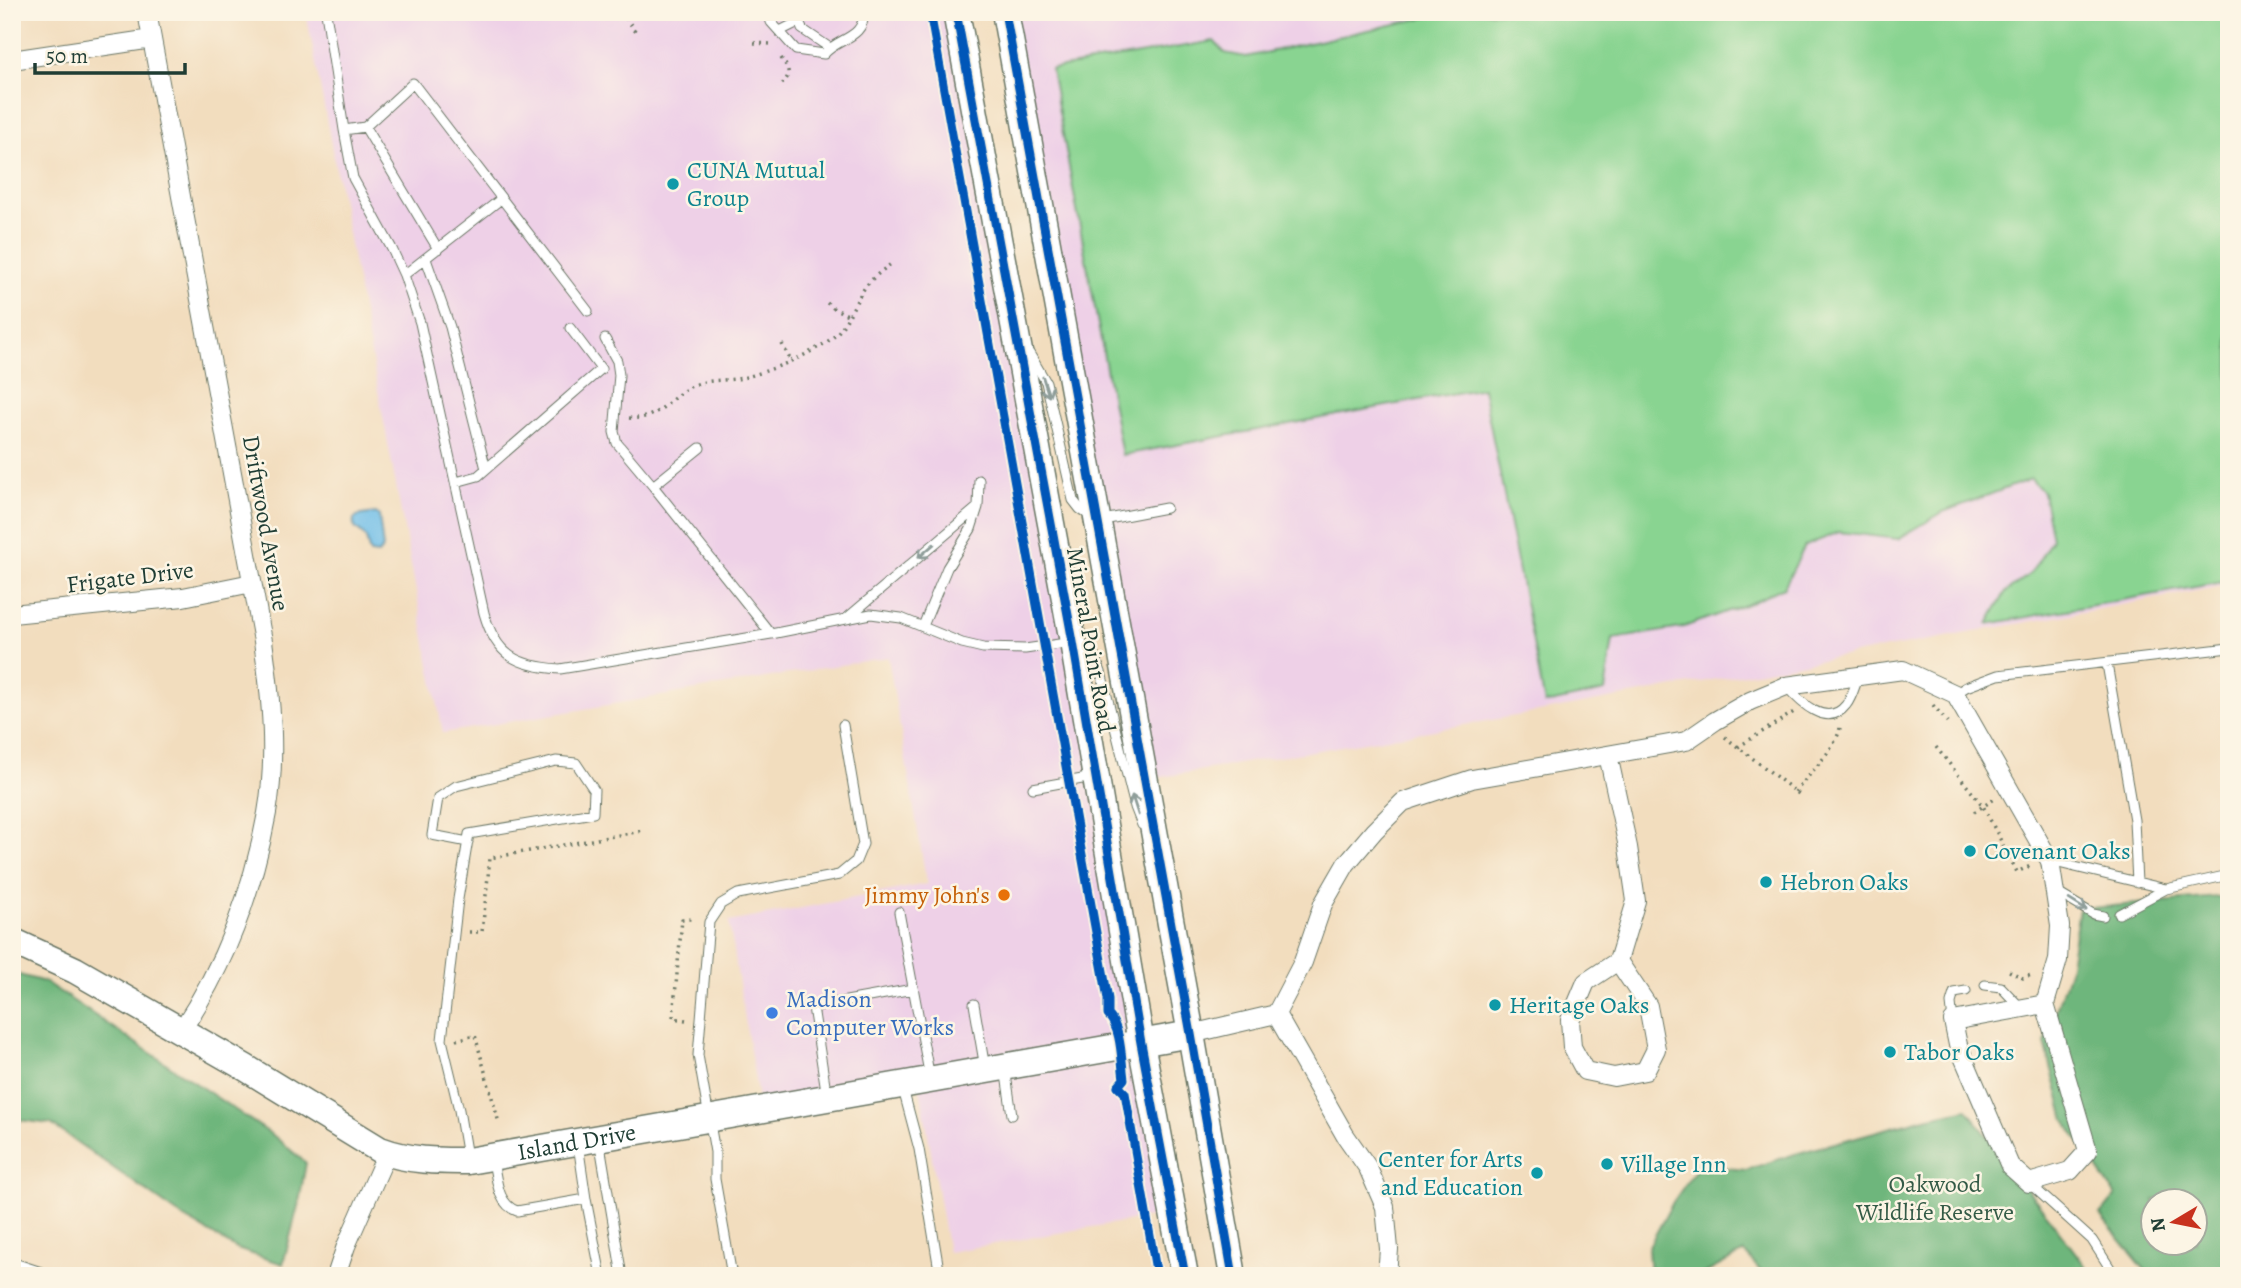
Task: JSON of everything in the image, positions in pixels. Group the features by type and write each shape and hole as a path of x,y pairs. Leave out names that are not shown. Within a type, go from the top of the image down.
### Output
{"main road":[{"name":"Mineral Point Road","path":"956,12 1073,642 1141,1043 1185,1276"},
{"name":"Mineral Point Road","path":"1005,12 1233,1276"},
{"name":"Island Drive","path":"12,941 75,971 387,1153 405,1159 480,1159 1191,1034"}],"street":[{"name":"Driftwood Avenue","path":"147,12 269,685 271,762 267,811 252,878 234,930 202,999 181,1031"},
{"path":"12,60 152,39"},
{"name":"Frigate Drive","path":"12,614 183,597 252,583"},
{"path":"1191,1034 1276,1014 1303,962 1323,904 1346,864 1404,802 1472,779 1686,741 1750,701 1786,686 1903,670 1955,694 2050,861 2060,926 2058,960 2045,1004 2088,1151 2070,1171 2029,1183 2010,1166 1958,1045 1953,1021 2045,1004"},
{"path":"1608,755 1628,848 1636,901 1618,961 1586,982 1570,1020 1572,1047 1585,1070 1614,1077 1645,1071 1656,1049 1648,1006 1618,961"},
{"path":"1276,1014 1345,1135 1373,1178 1385,1207 1389,1249 1387,1276"},
{"path":"335,1276 387,1153"},
{"path":"12,1267 39,1276"}],"lane":[{"path":"326,12 353,178 392,249 420,323 489,630 506,654 521,663 538,668 560,669 771,634 871,614 901,618 962,643 983,648 1025,649 1073,642 1093,653 1101,672 1135,807 1160,868"},
{"path":"768,12 771,22 796,50 824,54 857,33 864,22 864,12"},
{"path":"780,31 796,17 802,29 830,48"},
{"path":"344,130 365,127 413,83 500,200 588,311"},
{"path":"365,127 439,249"},
{"path":"404,275 500,200"},
{"path":"426,259 450,327 486,469"},
{"path":"1014,327 1046,382 1073,500 1080,509 1098,521 1166,508"},
{"path":"456,482 478,476 601,369 570,328"},
{"path":"605,340 617,361 619,375 614,432 617,443 771,634"},
{"path":"653,486 700,448"},
{"path":"923,626 947,568 971,529 978,507 979,480"},
{"path":"844,621 978,507"},
{"path":"1955,694 1998,675 2229,648"},
{"path":"2107,664 2134,820 2137,883"},
{"path":"1786,686 1803,705 1817,713 1829,714 1839,712 1847,704 1860,674"},
{"path":"732,1276 698,1055 709,922 721,904 738,894 839,875 856,861 863,844 843,725"},
{"path":"468,842 432,835 438,798 456,786 556,761 576,763 594,790 593,813 469,834 468,842 458,899 442,1040 459,1111 480,1159 510,1209 517,1211 586,1199"},
{"path":"1033,788 1096,777"},
{"path":"2050,861 2166,889"},
{"path":"2119,914 2166,889 2229,875"},
{"path":"2054,891 2093,914 2103,916"},
{"path":"899,912 930,1080"},
{"path":"1985,985 2001,987 2021,1008"},
{"path":"828,1098 813,1007 913,989"},
{"path":"1953,1021 1951,1003 1954,993 1966,991"},
{"path":"974,1004 1013,1115"},
{"path":"902,1085 919,1149 940,1276"},
{"path":"589,1140 586,1199 601,1276"},
{"path":"589,1140 622,1276"},
{"path":"2029,1183 2092,1240 2115,1276"}],"path":[{"path":"622,12 638,35"},
{"path":"772,44 788,67 788,80 781,85"},
{"path":"627,418 652,416 681,393 698,384 744,378 807,354 840,330 867,284 891,264"},
{"path":"827,303 833,309 850,316"},
{"path":"782,344 791,361"},
{"path":"1929,699 1950,726"},
{"path":"1738,747 1794,712 1801,715"},
{"path":"1795,792 1840,733 1839,720"},
{"path":"1726,737 1800,795"},
{"path":"1936,747 1983,806 2017,872 2028,867 2034,870"},
{"path":"1974,812 1998,797"},
{"path":"467,943 469,930 482,932 490,858 642,831"},
{"path":"689,1020 673,1018 682,919 695,919 700,913"},
{"path":"2009,971 2024,978 2038,973"},
{"path":"456,1034 456,1040 475,1035 499,1123"}],"shaded area":[{"path":"306,12 956,12 1173,1213 948,1252 919,1082 760,1110 729,922 927,884 888,657 443,733"},
{"path":"1005,12 2229,12 2229,585 1538,712 1145,780"}],"green space":[{"path":"1450,12 2229,12 2229,581 1988,624 2005,593 2031,573 2052,539 2043,492 2031,479 1943,512 1898,539 1839,532 1805,546 1784,587 1753,602 1681,628 1613,639 1605,691 1545,704 1483,388 1122,455 1051,69 1214,41 1225,53 1246,57"},
{"path":"2229,896 2229,1276 2150,1276 2100,1215 2116,1196 2065,1120 2045,1043 2069,971 2079,909"},
{"path":"12,973 45,982 274,1136 306,1163 283,1264 237,1249 183,1217 51,1124 12,1119"},
{"name":"Oakwood Wildlife Reserve","path":"1967,1109 2093,1276 1765,1276 1744,1252 1700,1276 1650,1276 1648,1248 1673,1202 1699,1165 1746,1170 1921,1119"}],"water":[{"path":"376,513 379,516 383,548 378,554 370,553 366,539 355,528 354,523 354,519 361,515"}],"cycle path":[{"path":"930,12 1108,999 1108,1015 1116,1028 1120,1045 1124,1079 1118,1086 1125,1093 1157,1276"},
{"path":"956,12 1073,642 1141,1043 1185,1276"},
{"path":"1005,12 1233,1276"}],"place":[{"name":"CUNA Mutual Group","path":"673,184"},
{"name":"Covenant Oaks","path":"1970,851"},
{"name":"Hebron Oaks","path":"1766,882"},
{"name":"Jimmy John's","path":"1004,895"},
{"name":"Heritage Oaks","path":"1495,1005"},
{"name":"Madison Computer Works","path":"772,1013"},
{"name":"Tabor Oaks","path":"1890,1052"},
{"name":"Village Inn","path":"1607,1164"},
{"name":"Center for Arts and Education","path":"1537,1173"}]}
